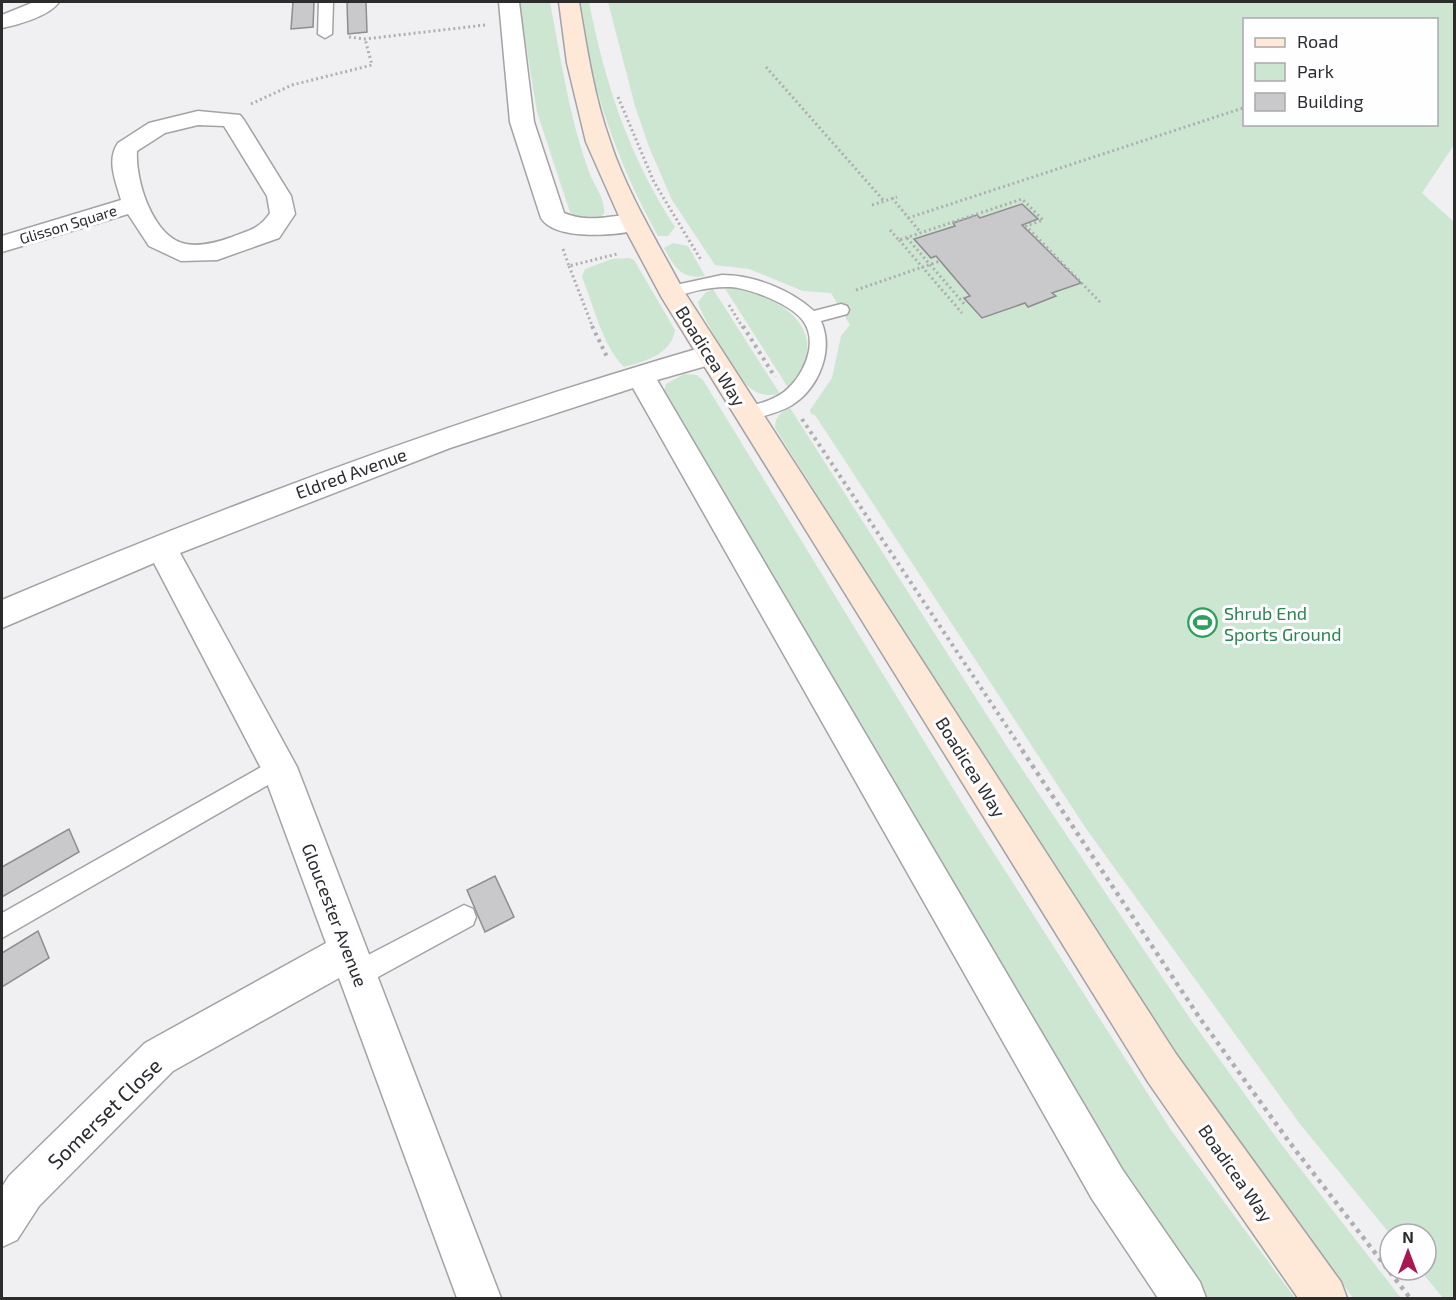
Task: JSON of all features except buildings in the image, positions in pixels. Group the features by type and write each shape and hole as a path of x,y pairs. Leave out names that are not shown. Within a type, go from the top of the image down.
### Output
{"street":[{"path":"2,22 22,16 49,2"},
{"name":"Boadicea Way","path":"569,2 578,63 598,142 634,223 671,292 1162,1068 1325,1299"},
{"path":"510,12 522,122 553,218 569,225 594,230 634,223"},
{"name":"Glisson Square","path":"198,118 232,120 279,196 283,214 270,232 217,252 181,253 158,240 134,204 124,167 126,148 157,128 198,118"},
{"name":"Glisson Square","path":"2,244 134,204"},
{"name":"Eldred Avenue","path":"2,614 160,546 374,463 630,378 710,355"},
{"path":"630,378 1107,1184 1184,1299"},
{"name":"Gloucester Avenue","path":"160,546 279,767 479,1299"},
{"name":"Somerset Close","path":"2,1225 24,1191 159,1058 353,962"}],"lane":[{"path":"325,34 326,2"},
{"path":"671,292 715,282 740,282 794,304 811,318 817,332 814,362 809,379 789,398 747,414"},
{"path":"811,318 841,310"},
{"path":"2,926 279,767"},
{"path":"353,962 464,917"}],"path":[{"path":"232,120 259,97 372,65 365,39 510,12"},
{"path":"766,67 884,201"},
{"path":"616,90 634,143 659,194 967,671 1199,1017 1290,1143 1410,1299"},
{"path":"908,218 1243,108"},
{"path":"872,205 897,197"},
{"path":"892,198 921,233"},
{"path":"899,240 1022,199 1043,220 1026,226 1100,302"},
{"path":"890,230 962,313"},
{"path":"907,238 966,306"},
{"path":"863,288 940,261"},
{"path":"569,266 583,307 630,378"}],"green space":[{"path":"519,2 550,2 576,130 589,172 603,203 604,214 597,219 576,218 570,212 537,112"},
{"path":"576,2 589,2 603,62 621,119 644,173 675,227 668,236 658,236 629,179 598,94"},
{"name":"Shrub End Sports Ground","path":"608,2 1454,2 1454,145 1422,193 1454,222 1454,1298 1443,1298 1430,1282 1438,1282 1438,1222 1380,1222 1300,1124 1087,830 815,415 811,414 810,410 832,378 841,336 850,325 831,293 803,291 749,269 715,265 672,200 649,147 635,106"},
{"path":"673,243 688,246 705,276 690,276 679,270 664,248"},
{"path":"612,259 634,260 675,330 673,339 663,351 656,356 624,367 604,337 582,277 585,269"},
{"path":"724,287 765,297 796,318 805,333 807,349 803,368 789,389"},
{"path":"713,289 780,394 763,394 752,390 729,359 705,319 698,302 706,292"},
{"path":"684,374 696,375 703,380 965,808 1171,1130 1295,1298 1206,1298 1097,1139 663,394 666,384"},
{"path":"790,408 1008,748 1191,1020 1278,1140 1378,1268 1378,1282 1389,1282 1401,1298 1353,1298 1219,1116 1082,915 775,428 776,421 783,411"}],"place":[{"name":"Shrub End Sports Ground","path":"1203,623"}]}
